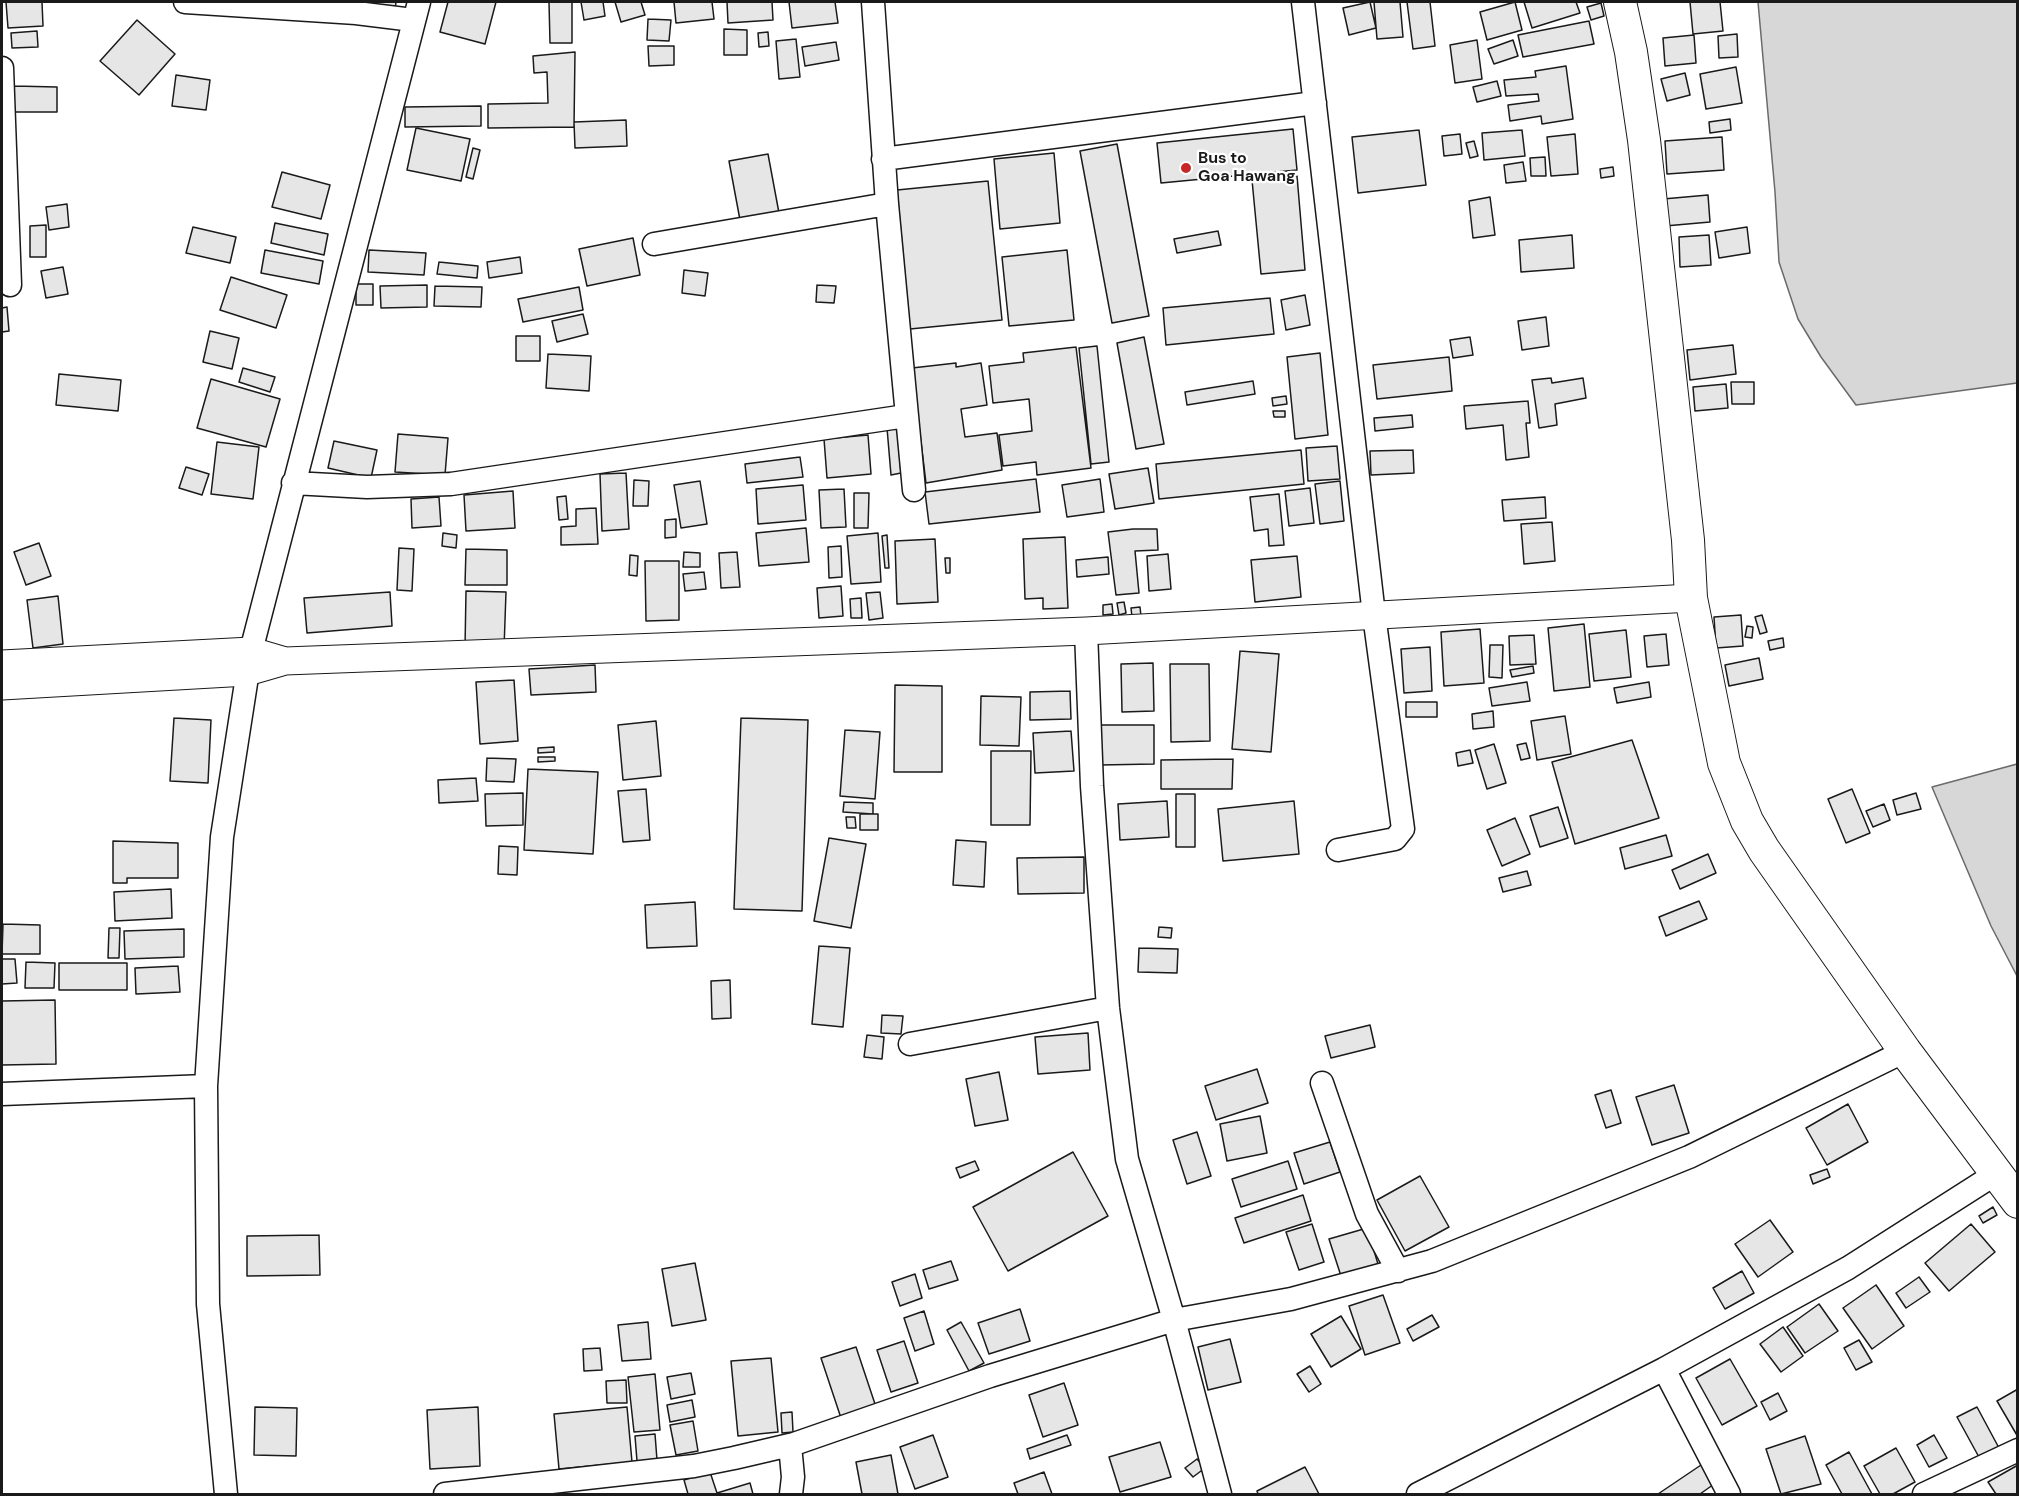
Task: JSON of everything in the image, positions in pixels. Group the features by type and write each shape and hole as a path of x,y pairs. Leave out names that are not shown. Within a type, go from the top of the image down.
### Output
{"highway":[{"path":"1620,2 1631,52 1644,140 1687,528 1691,598 1719,742 1733,790 1764,850 1905,1051 2018,1202"}],"main road":[{"path":"2,664 285,661 1086,631 1691,598"},
{"path":"2,686 249,662"}],"street":[{"path":"185,2 356,13 416,11 293,483 249,662 222,837 206,1086 208,1304 226,1494"},
{"path":"873,2 886,204 914,490"},
{"path":"1303,2 1374,615 1403,829 1395,839 1338,850"},
{"path":"2,68 10,285"},
{"path":"883,159 1315,103"},
{"path":"654,244 886,204"},
{"path":"293,483 367,487 451,484 906,416"},
{"path":"1086,631 1092,786 1108,1008 1127,1159 1174,1320 1220,1494"},
{"path":"910,1044 1108,1008"},
{"path":"445,1494 694,1466 790,1444 990,1376 1174,1320 1291,1299 1432,1262 1689,1157 1905,1051"},
{"path":"1323,1083 1367,1214 1398,1271"},
{"path":"2,1094 206,1086"},
{"path":"1418,1494 1664,1369 1848,1268 1997,1173"},
{"path":"1664,1369 1729,1494"},
{"path":"790,1444 794,1477 791,1494"},
{"path":"1924,1494 2018,1450"}],"shaded area":[{"path":"1758,2 2017,2 2017,383 1856,405 1821,357 1798,319 1779,262"},
{"path":"2018,764 2017,976 1991,926 1932,787"}],"building":[{"path":"6,2 42,2 43,26 8,28"},
{"path":"359,2 396,2 395,10 358,8"},
{"path":"448,2 496,2 485,44 440,32"},
{"path":"549,2 572,2 572,43 550,43"},
{"path":"581,2 603,2 605,16 584,20"},
{"path":"615,2 641,2 645,15 621,22"},
{"path":"674,2 712,2 714,19 676,23"},
{"path":"727,2 772,2 773,20 728,23"},
{"path":"789,2 835,2 838,23 792,28"},
{"path":"1370,2 1376,28 1349,35 1343,8"},
{"path":"1374,2 1400,2 1403,37 1377,39"},
{"path":"1407,2 1430,2 1435,46 1413,49"},
{"path":"1515,2 1522,30 1487,40 1480,12"},
{"path":"1524,2 1576,2 1580,13 1532,28"},
{"path":"1690,2 1720,2 1723,31 1693,34"},
{"path":"1601,3 1604,16 1591,20 1587,7"},
{"path":"648,19 671,20 669,41 647,40"},
{"path":"137,20 175,54 139,95 100,61"},
{"path":"1589,21 1594,44 1523,57 1518,35"},
{"path":"724,29 747,30 747,55 724,55"},
{"path":"37,31 38,47 12,48 11,33"},
{"path":"768,32 769,46 759,47 758,33"},
{"path":"1737,34 1738,57 1719,58 1718,36"},
{"path":"1694,35 1696,63 1665,66 1663,38"},
{"path":"796,39 800,77 779,79 776,41"},
{"path":"1477,40 1482,79 1455,83 1450,45"},
{"path":"1513,40 1518,56 1494,64 1488,49"},
{"path":"836,42 839,60 805,66 802,47"},
{"path":"648,46 674,46 674,65 649,66"},
{"path":"575,52 574,127 488,128 488,104 548,103 547,72 534,73 533,56"},
{"path":"1566,66 1573,119 1542,124 1541,116 1510,121 1508,105 1539,101 1538,94 1506,96 1504,80 1536,77 1535,71"},
{"path":"1736,67 1742,103 1706,109 1700,74"},
{"path":"1685,73 1690,95 1667,101 1661,79"},
{"path":"176,75 210,80 206,110 172,106"},
{"path":"1497,81 1501,96 1477,102 1473,87"},
{"path":"14,86 57,87 57,112 13,112"},
{"path":"481,106 481,126 405,127 405,107"},
{"path":"1730,119 1731,130 1710,133 1709,122"},
{"path":"626,120 627,146 575,148 574,122"},
{"path":"416,128 470,139 461,181 407,170"},
{"path":"1293,129 1297,170 1161,183 1157,143"},
{"path":"1419,130 1426,185 1358,193 1352,137"},
{"path":"1522,130 1525,156 1484,160 1482,133"},
{"path":"1460,134 1462,154 1444,156 1442,136"},
{"path":"1575,134 1578,174 1551,176 1547,137"},
{"path":"1722,137 1724,170 1667,174 1665,141"},
{"path":"1474,141 1478,156 1470,158 1466,143"},
{"path":"1117,144 1149,316 1112,323 1080,151"},
{"path":"473,148 480,150 473,179 466,177"},
{"path":"1054,153 1060,223 1000,229 994,159"},
{"path":"768,154 779,213 740,220 729,161"},
{"path":"1545,157 1546,176 1531,176 1530,158"},
{"path":"1523,162 1526,181 1506,183 1504,165"},
{"path":"1613,167 1614,176 1601,178 1600,169"},
{"path":"282,172 330,185 321,219 272,207"},
{"path":"1297,176 1305,270 1261,274 1252,180"},
{"path":"988,181 1002,320 910,329 897,190"},
{"path":"1708,195 1710,222 1665,226 1663,199"},
{"path":"1490,197 1495,235 1473,238 1469,201"},
{"path":"67,204 69,227 49,230 46,207"},
{"path":"275,223 328,234 324,255 271,243"},
{"path":"46,225 46,257 30,257 30,226"},
{"path":"193,227 236,237 230,263 186,253"},
{"path":"1747,227 1750,253 1719,258 1715,232"},
{"path":"1218,231 1221,245 1177,253 1174,239"},
{"path":"1572,235 1574,268 1521,272 1519,240"},
{"path":"1709,235 1711,265 1680,267 1679,237"},
{"path":"633,238 640,275 587,286 579,249"},
{"path":"265,250 323,261 319,284 261,273"},
{"path":"369,250 426,253 424,275 368,272"},
{"path":"1067,250 1074,320 1009,326 1002,257"},
{"path":"520,257 522,273 489,278 487,262"},
{"path":"439,262 478,266 477,278 437,274"},
{"path":"63,267 68,294 46,298 41,271"},
{"path":"684,270 708,273 705,296 682,293"},
{"path":"231,277 287,295 276,328 220,310"},
{"path":"356,284 373,284 373,305 356,305"},
{"path":"427,285 427,307 381,308 380,286"},
{"path":"817,285 836,286 834,303 816,302"},
{"path":"435,286 482,287 481,307 434,306"},
{"path":"579,287 583,310 523,322 518,299"},
{"path":"1305,295 1310,325 1286,330 1281,300"},
{"path":"1270,298 1274,334 1166,345 1163,308"},
{"path":"7,307 9,331 2,332 2,308"},
{"path":"583,314 588,334 557,342 552,321"},
{"path":"1546,317 1549,346 1522,350 1518,321"},
{"path":"210,331 239,338 232,369 203,362"},
{"path":"516,336 540,336 540,361 516,361"},
{"path":"1144,337 1164,444 1136,449 1117,343"},
{"path":"1470,337 1473,355 1453,358 1450,340"},
{"path":"1733,345 1736,374 1690,380 1687,350"},
{"path":"1097,346 1109,462 1091,464 1079,348"},
{"path":"1076,347 1091,468 1037,475 1036,462 1003,466 999,435 1032,431 1029,399 993,403 989,366 1024,362 1023,353"},
{"path":"1320,353 1328,435 1295,439 1287,357"},
{"path":"548,354 591,356 589,391 546,388"},
{"path":"1449,357 1452,391 1377,399 1373,365"},
{"path":"956,363 956,367 981,363 987,405 961,409 965,437 997,433 1002,470 926,483 912,368"},
{"path":"243,368 275,377 270,392 239,382"},
{"path":"59,374 121,380 118,411 56,405"},
{"path":"1551,378 1552,383 1583,378 1586,398 1555,404 1557,425 1539,428 1532,380"},
{"path":"211,379 280,399 266,447 197,428"},
{"path":"1253,381 1255,394 1187,405 1185,392"},
{"path":"1731,382 1754,382 1754,404 1732,404"},
{"path":"1726,384 1728,408 1695,411 1693,387"},
{"path":"1286,396 1287,404 1273,406 1272,398"},
{"path":"1528,401 1530,423 1526,423 1529,457 1506,460 1503,425 1466,429 1464,406"},
{"path":"1273,411 1285,411 1285,417 1274,417"},
{"path":"1412,415 1413,427 1375,431 1374,418"},
{"path":"897,427 901,473 891,475 887,428"},
{"path":"398,434 448,438 445,475 395,472"},
{"path":"868,435 871,474 827,478 824,439"},
{"path":"334,441 377,450 371,478 328,468"},
{"path":"217,442 259,447 253,499 211,494"},
{"path":"1337,446 1340,479 1308,481 1306,448"},
{"path":"1301,450 1304,484 1159,499 1156,464"},
{"path":"1413,450 1414,473 1371,475 1370,451"},
{"path":"800,457 803,477 747,483 745,464"},
{"path":"186,467 209,474 202,495 179,488"},
{"path":"1148,468 1154,503 1115,509 1109,474"},
{"path":"626,473 629,529 602,531 600,474"},
{"path":"1036,479 1040,512 929,524 925,492"},
{"path":"1100,479 1104,512 1067,517 1062,485"},
{"path":"634,480 649,481 648,506 633,506"},
{"path":"700,481 707,524 681,528 674,485"},
{"path":"1340,481 1344,521 1320,524 1315,484"},
{"path":"803,485 806,520 758,524 756,489"},
{"path":"1310,488 1314,523 1289,526 1285,491"},
{"path":"844,489 846,527 821,528 819,490"},
{"path":"513,491 515,528 466,531 464,495"},
{"path":"854,493 869,493 868,528 854,528"},
{"path":"1279,494 1284,545 1269,546 1268,529 1254,531 1250,497"},
{"path":"566,496 568,519 559,520 557,497"},
{"path":"439,497 441,526 412,528 411,499"},
{"path":"1545,497 1546,518 1504,521 1502,500"},
{"path":"596,508 598,544 561,545 561,527 576,526 576,509"},
{"path":"676,519 676,537 665,538 665,520"},
{"path":"1552,522 1555,561 1524,564 1521,524"},
{"path":"806,528 809,562 759,566 756,533"},
{"path":"1157,529 1158,550 1135,551 1139,593 1116,595 1108,532"},
{"path":"443,533 457,535 456,548 442,546"},
{"path":"878,533 881,582 851,584 847,536"},
{"path":"887,535 889,568 885,568 882,536"},
{"path":"1065,537 1068,608 1043,609 1043,598 1025,599 1023,539"},
{"path":"935,539 938,602 897,604 895,541"},
{"path":"39,543 51,576 26,585 14,552"},
{"path":"841,546 842,577 829,578 828,547"},
{"path":"399,548 414,549 412,591 397,590"},
{"path":"466,549 507,550 507,585 465,585"},
{"path":"684,552 700,553 700,567 683,567"},
{"path":"737,552 740,587 721,588 719,553"},
{"path":"1168,554 1171,589 1149,591 1147,556"},
{"path":"630,555 638,556 637,576 629,575"},
{"path":"1297,556 1301,597 1255,602 1251,560"},
{"path":"1108,557 1109,574 1077,577 1076,560"},
{"path":"945,558 950,558 950,573 946,573"},
{"path":"645,561 679,561 679,620 646,621"},
{"path":"704,572 706,589 685,591 683,574"},
{"path":"841,586 843,616 819,618 817,588"},
{"path":"466,591 506,592 504,649 465,648"},
{"path":"390,592 392,626 307,633 304,598"},
{"path":"880,592 883,618 869,620 866,593"},
{"path":"58,596 63,644 33,648 27,600"},
{"path":"861,598 862,618 851,618 850,599"},
{"path":"1124,602 1126,613 1119,615 1117,603"},
{"path":"1112,604 1113,614 1103,615 1103,605"},
{"path":"1140,607 1141,616 1132,617 1131,608"},
{"path":"1741,615 1743,646 1716,648 1714,617"},
{"path":"1762,615 1767,632 1760,634 1755,617"},
{"path":"1584,624 1590,687 1554,691 1548,628"},
{"path":"1747,626 1753,627 1752,638 1745,637"},
{"path":"1480,629 1484,683 1444,686 1441,632"},
{"path":"1626,630 1631,677 1594,681 1589,634"},
{"path":"1666,634 1669,665 1647,667 1644,636"},
{"path":"1534,635 1536,664 1510,665 1509,636"},
{"path":"1783,638 1784,647 1770,650 1768,641"},
{"path":"1490,645 1503,645 1502,678 1489,677"},
{"path":"1430,647 1432,691 1404,693 1401,649"},
{"path":"1240,651 1279,654 1271,752 1232,749"},
{"path":"1759,658 1763,679 1729,686 1725,665"},
{"path":"1153,663 1154,711 1122,712 1121,664"},
{"path":"1170,664 1209,664 1210,741 1171,742"},
{"path":"595,665 596,692 531,695 529,669"},
{"path":"1533,666 1534,673 1512,677 1510,670"},
{"path":"514,680 518,741 480,744 476,682"},
{"path":"1527,682 1530,701 1492,706 1489,688"},
{"path":"1649,682 1651,697 1617,703 1614,688"},
{"path":"895,685 942,686 942,772 894,772"},
{"path":"1070,691 1071,719 1030,720 1030,692"},
{"path":"981,696 1021,697 1019,746 980,745"},
{"path":"1406,702 1437,702 1437,717 1406,717"},
{"path":"1493,711 1494,727 1473,729 1472,714"},
{"path":"1565,716 1571,754 1537,760 1531,721"},
{"path":"174,718 211,720 208,783 170,781"},
{"path":"741,718 808,720 802,911 734,909"},
{"path":"656,721 661,776 623,780 618,725"},
{"path":"1099,725 1154,725 1154,764 1100,765"},
{"path":"845,730 880,732 875,799 840,796"},
{"path":"1071,731 1074,771 1035,773 1033,733"},
{"path":"1632,740 1659,818 1575,844 1552,762"},
{"path":"1526,743 1530,758 1521,760 1517,745"},
{"path":"1494,744 1506,783 1487,789 1475,750"},
{"path":"554,747 554,752 538,753 538,748"},
{"path":"1470,750 1473,763 1458,766 1456,753"},
{"path":"991,751 1031,751 1030,825 991,825"},
{"path":"538,757 555,757 555,761 538,762"},
{"path":"487,758 516,759 514,782 486,781"},
{"path":"1233,759 1232,789 1161,789 1161,760"},
{"path":"528,769 598,772 593,854 524,850"},
{"path":"476,778 478,801 439,803 438,780"},
{"path":"646,789 650,840 623,842 618,791"},
{"path":"1852,789 1870,833 1846,843 1828,799"},
{"path":"523,793 523,825 486,826 485,794"},
{"path":"1916,793 1921,809 1897,815 1893,800"},
{"path":"1176,794 1195,794 1195,847 1176,847"},
{"path":"1167,801 1169,837 1120,840 1118,804"},
{"path":"1294,801 1299,854 1223,861 1218,809"},
{"path":"844,802 873,803 873,814 843,812"},
{"path":"1884,804 1890,820 1873,827 1866,811"},
{"path":"1558,807 1568,838 1540,847 1530,816"},
{"path":"860,814 878,814 878,830 860,830"},
{"path":"846,817 855,817 856,828 847,828"},
{"path":"1515,818 1530,854 1502,866 1487,830"},
{"path":"1666,835 1672,856 1625,869 1620,848"},
{"path":"829,838 866,844 851,928 814,921"},
{"path":"956,840 986,842 984,887 953,885"},
{"path":"113,841 178,843 178,878 127,878 127,883 113,883"},
{"path":"499,846 518,847 517,875 498,874"},
{"path":"1708,854 1716,873 1680,889 1672,870"},
{"path":"1084,857 1084,893 1018,894 1017,858"},
{"path":"1527,871 1531,885 1503,892 1499,878"},
{"path":"171,889 172,918 115,921 114,892"},
{"path":"1699,901 1707,919 1666,936 1659,917"},
{"path":"695,902 697,946 647,948 645,905"},
{"path":"3,924 40,925 40,954 2,954"},
{"path":"1159,927 1172,928 1171,938 1158,937"},
{"path":"109,928 120,928 119,958 108,958"},
{"path":"184,929 184,957 125,959 124,931"},
{"path":"819,946 850,948 843,1027 812,1024"},
{"path":"1139,948 1178,949 1177,973 1138,972"},
{"path":"2,959 15,959 17,983 2,984"},
{"path":"26,962 55,963 54,988 25,988"},
{"path":"59,963 127,963 127,990 59,990"},
{"path":"178,966 180,992 136,994 135,968"},
{"path":"730,980 731,1018 712,1019 711,981"},
{"path":"55,1000 56,1064 2,1065 2,1001"},
{"path":"882,1015 903,1016 901,1034 881,1033"},
{"path":"1370,1025 1375,1047 1331,1058 1325,1036"},
{"path":"1088,1033 1090,1070 1038,1074 1035,1037"},
{"path":"867,1035 884,1037 882,1059 864,1057"},
{"path":"1257,1069 1268,1103 1216,1120 1205,1086"},
{"path":"999,1072 1008,1120 975,1126 966,1079"},
{"path":"1674,1085 1689,1133 1652,1145 1636,1097"},
{"path":"1611,1090 1621,1123 1606,1128 1595,1095"},
{"path":"1848,1104 1868,1142 1827,1165 1806,1128"},
{"path":"1260,1116 1267,1153 1227,1161 1220,1124"},
{"path":"1197,1132 1211,1176 1187,1184 1173,1140"},
{"path":"1330,1142 1340,1172 1304,1184 1294,1153"},
{"path":"1073,1152 1108,1216 1008,1271 973,1207"},
{"path":"975,1161 979,1170 960,1178 956,1168"},
{"path":"1288,1161 1297,1189 1241,1207 1232,1179"},
{"path":"1827,1169 1830,1177 1813,1184 1810,1175"},
{"path":"1420,1176 1449,1227 1405,1251 1377,1200"},
{"path":"1303,1195 1311,1221 1244,1243 1235,1218"},
{"path":"1993,1207 1997,1215 1983,1223 1979,1216"},
{"path":"1770,1220 1793,1252 1758,1277 1735,1244"},
{"path":"1312,1224 1324,1262 1299,1270 1286,1232"},
{"path":"1971,1224 1995,1252 1949,1291 1925,1263"},
{"path":"1367,1228 1378,1264 1341,1276 1329,1239"},
{"path":"319,1235 320,1275 247,1276 247,1236"},
{"path":"951,1261 958,1280 929,1289 923,1270"},
{"path":"695,1263 706,1320 672,1326 662,1269"},
{"path":"1742,1271 1754,1293 1725,1309 1713,1288"},
{"path":"915,1274 922,1298 900,1306 892,1282"},
{"path":"1919,1277 1930,1292 1906,1308 1896,1293"},
{"path":"1876,1285 1904,1326 1872,1349 1843,1308"},
{"path":"1383,1295 1400,1343 1365,1355 1349,1306"},
{"path":"1819,1304 1838,1331 1805,1353 1787,1327"},
{"path":"1020,1309 1030,1341 989,1354 978,1323"},
{"path":"924,1311 934,1344 915,1351 904,1318"},
{"path":"1432,1315 1439,1327 1413,1341 1407,1329"},
{"path":"1341,1316 1361,1349 1331,1367 1311,1334"},
{"path":"648,1322 651,1359 622,1361 618,1325"},
{"path":"961,1322 984,1363 969,1371 947,1330"},
{"path":"1783,1327 1803,1356 1781,1372 1760,1344"},
{"path":"1230,1339 1241,1382 1208,1390 1198,1347"},
{"path":"1859,1340 1872,1362 1856,1370 1844,1348"},
{"path":"904,1341 918,1383 891,1392 877,1350"},
{"path":"856,1347 876,1407 841,1418 821,1358"},
{"path":"600,1348 602,1370 584,1371 583,1349"},
{"path":"771,1358 778,1432 738,1436 731,1361"},
{"path":"1730,1359 1757,1406 1722,1425 1696,1378"},
{"path":"1310,1366 1321,1384 1309,1392 1297,1374"},
{"path":"691,1373 695,1394 671,1399 667,1377"},
{"path":"655,1374 660,1430 634,1432 628,1377"},
{"path":"626,1380 627,1403 607,1403 606,1381"},
{"path":"1064,1383 1078,1425 1043,1437 1029,1395"},
{"path":"2018,1389 2018,1437 1997,1401"},
{"path":"1778,1393 1787,1411 1770,1420 1761,1402"},
{"path":"692,1400 695,1417 670,1422 667,1405"},
{"path":"255,1407 297,1408 296,1456 254,1455"},
{"path":"478,1407 480,1466 430,1469 427,1410"},
{"path":"627,1407 632,1462 559,1469 554,1414"},
{"path":"1977,1407 1999,1448 1980,1459 1957,1417"},
{"path":"792,1412 793,1432 782,1433 781,1413"},
{"path":"693,1421 698,1451 676,1455 670,1425"},
{"path":"655,1434 657,1460 637,1461 635,1436"},
{"path":"933,1435 948,1477 915,1489 900,1447"},
{"path":"1067,1435 1071,1445 1030,1459 1027,1449"},
{"path":"1934,1435 1947,1458 1929,1467 1917,1445"},
{"path":"1805,1436 1821,1484 1781,1494 1766,1449"},
{"path":"1160,1442 1171,1477 1120,1492 1109,1457"},
{"path":"1896,1448 1915,1482 1893,1494 1880,1494 1864,1466"},
{"path":"1849,1452 1872,1494 1842,1494 1826,1465"},
{"path":"891,1455 898,1494 862,1494 856,1462"},
{"path":"1197,1459 1205,1468 1193,1477 1185,1468"},
{"path":"1704,1463 1717,1482 1700,1494 1658,1494"},
{"path":"2018,1465 2018,1494 1996,1494 1988,1482"},
{"path":"1305,1467 1319,1494 1258,1494 1257,1491"},
{"path":"710,1472 717,1493 750,1483 753,1494 688,1494 684,1480"},
{"path":"1044,1472 1052,1494 1018,1494 1014,1483"}],"place":[{"name":"Bus to Goa Hawang","path":"1186,168"}]}
